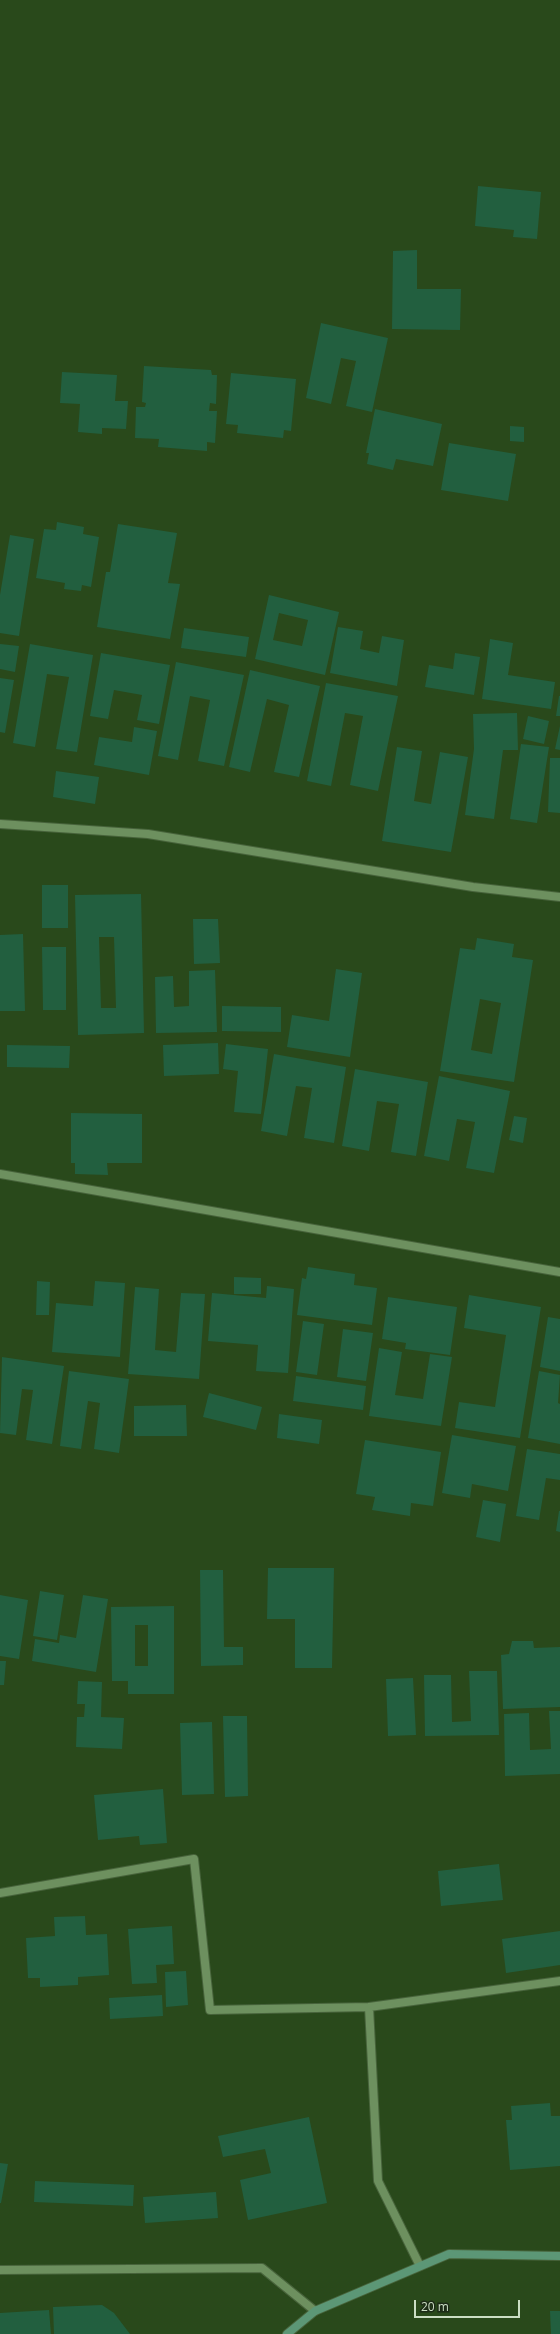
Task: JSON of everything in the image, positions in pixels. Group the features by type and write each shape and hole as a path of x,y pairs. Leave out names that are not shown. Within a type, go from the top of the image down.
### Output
{"street":[{"path":"0,824 148,834 473,887 560,897"},
{"path":"0,1174 560,1272"},
{"path":"0,1893 194,1859 210,2010 369,2007 560,1981"},
{"path":"369,2007 378,2181 420,2266"},
{"path":"286,2334 315,2311 449,2254 560,2256"},
{"path":"0,2270 262,2268 315,2311"}],"building":[{"path":"478,186 541,192 537,239 513,237 514,230 475,226"},
{"path":"417,250 417,289 461,289 460,330 392,329 393,251"},
{"path":"321,323 388,338 372,412 346,406 356,361 341,358 331,404 306,398"},
{"path":"144,366 211,370 212,375 217,375 216,404 210,403 209,411 217,411 215,443 207,442 207,451 158,447 159,439 135,438 136,407 145,407 146,403 142,402"},
{"path":"62,372 117,375 115,401 128,401 126,429 102,428 102,434 78,432 80,404 60,403"},
{"path":"231,373 296,379 291,431 284,430 283,438 237,433 238,425 226,424"},
{"path":"375,409 442,424 433,466 396,459 393,470 367,464 369,453 366,453"},
{"path":"510,426 524,427 524,442 510,441"},
{"path":"449,443 516,454 508,501 441,490"},
{"path":"57,522 84,527 83,534 99,537 91,587 82,585 81,591 64,589 65,583 36,578 44,529 56,530"},
{"path":"118,524 177,533 168,583 180,584 170,639 97,627 106,572 110,572"},
{"path":"10,535 34,539 19,636 0,633 0,595"},
{"path":"269,595 339,612 325,675 255,659","holes":["279,613 308,620 302,646 273,640"]},
{"path":"338,627 363,631 360,649 379,653 382,636 404,640 397,686 330,673"},
{"path":"184,628 249,637 246,657 181,648"},
{"path":"490,639 513,643 508,675 555,682 551,709 482,699"},
{"path":"0,644 19,646 15,672 0,669"},
{"path":"30,644 93,655 77,752 56,749 69,677 47,674 35,747 13,743"},
{"path":"101,653 170,665 159,724 137,720 142,695 114,690 108,719 90,716"},
{"path":"455,653 480,657 474,695 425,687 429,665 453,669"},
{"path":"176,662 244,675 224,766 198,761 210,700 190,696 178,760 158,756"},
{"path":"250,670 320,686 299,777 274,772 289,705 267,699 250,772 229,767"},
{"path":"0,678 14,680 5,733 0,732"},
{"path":"326,683 398,696 378,791 350,785 363,716 345,713 331,786 307,781"},
{"path":"559,696 560,716 556,716"},
{"path":"517,713 518,750 503,750 494,819 465,815 474,749 473,714"},
{"path":"528,716 549,721 544,744 523,739"},
{"path":"560,726 560,750 555,749"},
{"path":"134,727 157,731 149,775 94,765 99,737 132,742"},
{"path":"521,744 549,747 537,823 510,819"},
{"path":"397,747 422,751 414,801 431,804 440,752 468,757 451,852 382,841"},
{"path":"550,758 560,758 560,813 548,812"},
{"path":"56,771 99,777 95,804 53,797"},
{"path":"42,885 68,885 68,928 42,928"},
{"path":"141,894 144,1033 78,1035 75,895","holes":["99,937 114,937 116,1008 101,1008"]},
{"path":"193,919 218,919 220,963 194,964"},
{"path":"23,934 25,1011 0,1011 0,935"},
{"path":"477,938 514,944 512,957 533,960 514,1082 440,1071 460,948 475,950","holes":["480,999 501,1003 492,1054 471,1050"]},
{"path":"42,947 66,947 66,1010 43,1010"},
{"path":"336,969 362,973 350,1057 287,1047 292,1015 329,1021"},
{"path":"215,970 217,1032 156,1033 155,977 173,976 174,1007 189,1006 189,971"},
{"path":"222,1006 281,1007 281,1032 222,1031"},
{"path":"218,1043 219,1074 164,1076 163,1045"},
{"path":"226,1044 268,1049 261,1114 234,1112 238,1071 223,1069"},
{"path":"7,1045 70,1046 69,1068 7,1067"},
{"path":"274,1054 346,1067 334,1143 304,1138 312,1088 296,1086 287,1136 261,1131"},
{"path":"355,1069 428,1082 416,1156 391,1152 399,1104 377,1101 369,1151 342,1146"},
{"path":"439,1076 510,1091 494,1173 466,1168 475,1122 457,1119 449,1161 424,1156"},
{"path":"71,1113 142,1114 142,1163 107,1163 108,1175 75,1174 75,1163 71,1163"},
{"path":"514,1116 527,1118 523,1143 509,1140"},
{"path":"308,1267 355,1274 354,1285 377,1288 372,1325 297,1315 302,1278 306,1279"},
{"path":"234,1277 261,1278 261,1294 234,1294"},
{"path":"37,1281 50,1282 49,1315 36,1315"},
{"path":"95,1281 125,1283 120,1357 52,1352 56,1303 93,1306"},
{"path":"267,1286 294,1289 288,1373 256,1371 258,1345 208,1341 212,1293 266,1298"},
{"path":"135,1287 159,1289 155,1350 176,1352 181,1293 205,1294 199,1379 128,1374"},
{"path":"469,1295 541,1307 520,1438 455,1428 459,1402 495,1407 506,1335 464,1328"},
{"path":"388,1297 457,1307 450,1355 405,1349 406,1343 382,1339"},
{"path":"548,1317 560,1319 560,1371 540,1367"},
{"path":"303,1321 324,1324 317,1375 296,1372"},
{"path":"343,1329 373,1333 366,1381 337,1377"},
{"path":"379,1348 402,1352 395,1395 423,1399 430,1354 452,1357 441,1426 369,1416"},
{"path":"2,1357 64,1366 52,1444 26,1440 33,1390 22,1389 16,1435 0,1433"},
{"path":"69,1371 129,1379 119,1453 94,1449 100,1403 88,1401 81,1449 60,1446"},
{"path":"539,1371 560,1375 558,1403 560,1404 560,1444 528,1438"},
{"path":"296,1376 366,1386 363,1410 293,1401"},
{"path":"209,1393 262,1407 256,1430 203,1417"},
{"path":"186,1405 187,1436 134,1436 134,1406"},
{"path":"279,1414 322,1420 319,1444 277,1438"},
{"path":"452,1435 516,1446 508,1491 472,1484 470,1498 442,1493"},
{"path":"365,1440 441,1452 433,1506 411,1503 410,1516 372,1510 375,1497 356,1494"},
{"path":"527,1449 560,1454 560,1480 546,1478 539,1520 516,1516"},
{"path":"483,1500 506,1504 500,1542 476,1537"},
{"path":"560,1511 560,1532 556,1531"},
{"path":"268,1568 334,1568 332,1668 295,1668 295,1619 267,1619"},
{"path":"200,1570 223,1570 224,1647 243,1647 243,1665 201,1666"},
{"path":"40,1591 64,1595 57,1640 33,1636"},
{"path":"0,1595 28,1600 19,1659 0,1656"},
{"path":"83,1595 108,1599 96,1672 32,1661 35,1639 59,1643 60,1635 76,1638"},
{"path":"174,1606 174,1694 128,1694 128,1681 112,1681 111,1607","holes":["135,1625 148,1625 148,1666 135,1666"]},
{"path":"512,1641 533,1641 534,1648 560,1647 560,1707 503,1709 501,1655 509,1654"},
{"path":"0,1661 6,1661 4,1685 0,1685"},
{"path":"469,1671 497,1671 499,1735 425,1736 424,1675 451,1675 452,1722 471,1721"},
{"path":"413,1678 416,1735 388,1736 386,1679"},
{"path":"78,1681 102,1682 101,1717 124,1718 122,1749 76,1747 77,1717 84,1717 85,1704 77,1704"},
{"path":"549,1711 560,1711 560,1774 505,1776 504,1714 529,1713 530,1750 551,1749"},
{"path":"223,1716 247,1716 248,1796 225,1797"},
{"path":"212,1722 214,1794 182,1795 180,1723"},
{"path":"163,1789 167,1843 140,1845 139,1836 98,1840 94,1795"},
{"path":"499,1864 503,1900 441,1906 438,1871"},
{"path":"85,1916 86,1935 107,1934 109,1975 78,1977 78,1985 40,1987 40,1978 28,1978 26,1938 55,1936 54,1917"},
{"path":"172,1926 174,1964 156,1965 157,1983 132,1984 128,1929"},
{"path":"560,1931 560,1965 506,1973 502,1939"},
{"path":"186,1971 188,2005 166,2007 165,1972"},
{"path":"162,1995 163,2016 110,2019 109,1998"},
{"path":"550,2103 551,2116 560,2116 560,2166 510,2170 506,2120 512,2120 511,2106"},
{"path":"309,2117 327,2203 248,2220 240,2180 271,2173 265,2149 223,2157 218,2136"},
{"path":"0,2163 8,2164 1,2203 0,2203"},
{"path":"35,2181 134,2185 133,2206 34,2202"},
{"path":"216,2192 218,2218 145,2223 143,2197"},
{"path":"102,2305 114,2313 130,2334 54,2334 53,2307"},
{"path":"49,2310 51,2334 0,2334 0,2313"},
{"path":"550,2311 560,2311 560,2334 551,2334"}]}
